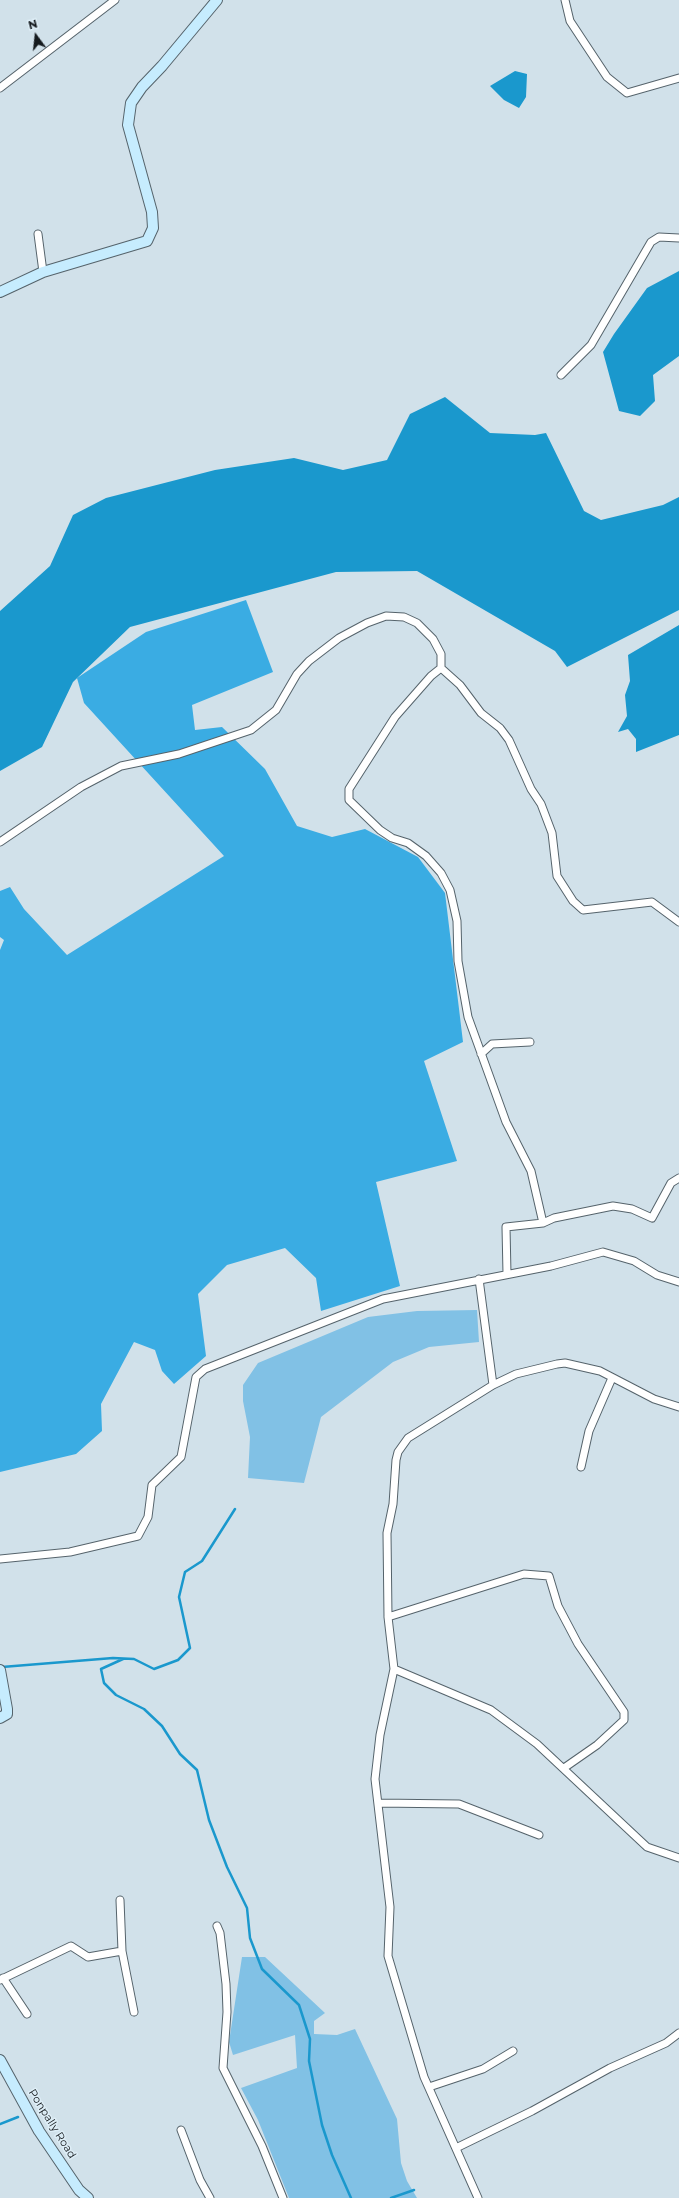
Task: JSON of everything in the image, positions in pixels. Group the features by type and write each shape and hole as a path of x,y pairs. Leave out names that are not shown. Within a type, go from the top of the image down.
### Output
{"main road":[{"path":"0,292 44,272 147,241 153,228 152,212 128,126 131,103 142,87 162,66 217,0"},
{"path":"0,1671 8,1709 7,1714 0,1718"},
{"name":"Ponpally Road","path":"0,2060 39,2131 79,2190 88,2198"}],"street":[{"path":"0,88 116,0"},
{"path":"565,0 570,21 607,77 627,93 679,78"},
{"path":"38,234 44,272"},
{"path":"561,375 591,345 651,242 659,236 679,238"},
{"path":"0,842 81,787 121,766 179,754 251,730 276,710 297,674 339,638 367,623 386,616 404,617 417,623 433,639 441,654 441,668 460,685 481,713 500,728 508,740 531,788 541,804 552,833 557,876 573,901 583,910 652,902 679,922"},
{"path":"441,668 431,676 396,717 349,789 348,800 386,834 408,843 426,856 441,873 450,890 455,906 458,961 464,1001 473,1035 497,1093 506,1122 531,1171 543,1223"},
{"path":"481,1054 492,1044 530,1042"},
{"path":"507,1274 506,1227 543,1223 554,1218 613,1206 632,1209 652,1218 671,1182 679,1178"},
{"path":"0,1559 70,1552 138,1536 148,1517 152,1485 180,1457 196,1377 205,1369 383,1299 550,1266 603,1252 634,1261 657,1275 679,1282"},
{"path":"479,1279 493,1385"},
{"path":"478,2198 424,2077 396,1988 388,1956 390,1907 375,1779 380,1735 394,1669 388,1617 387,1533 394,1504 395,1469 398,1452 408,1438 493,1385 516,1374 557,1364 565,1363 600,1371 654,1399 679,1407"},
{"path":"581,1467 589,1431 612,1378"},
{"path":"388,1617 524,1574 549,1576 558,1606 578,1644 624,1712 624,1720 597,1745 564,1768"},
{"path":"394,1669 491,1710 537,1744 647,1847 679,1858"},
{"path":"378,1803 459,1804 539,1834"},
{"path":"120,1900 122,1951 134,2012"},
{"path":"218,1926 220,1933 227,2012 223,2068 262,2146 284,2198"},
{"path":"27,2014 1,1978 71,1946 88,1957 122,1951"},
{"path":"456,2148 532,2111 610,2068 666,2043 679,2033"},
{"path":"429,2087 483,2069 513,2051"},
{"path":"181,2130 200,2180 210,2198"}],"shaded area":[{"path":"515,71 527,74 526,97 519,108 504,100 490,86"},
{"path":"679,271 679,356 653,375 655,401 640,416 619,411 603,352 647,288"},
{"path":"445,397 490,433 535,435 546,433 584,511 601,520 663,505 679,497 679,610 567,667 555,651 417,571 336,572 130,627 73,682 42,747 0,771 0,611 50,566 73,515 106,498 215,470 294,458 343,470 387,460 410,414"},
{"path":"246,600 273,672 192,705 195,730 222,727 265,769 297,826 332,837 365,829 418,857 445,893 463,1042 424,1061 457,1161 376,1182 400,1286 321,1311 316,1278 285,1248 227,1265 198,1294 206,1356 174,1384 162,1371 155,1350 134,1342 101,1404 102,1431 76,1454 0,1472 0,950 4,940 0,937 0,891 10,887 24,909 67,955 224,856 84,703 77,678 146,632"},
{"path":"679,625 679,735 636,752 636,739 628,729 618,732 627,716 625,695 630,681 628,655"},
{"path":"477,1310 479,1342 429,1347 393,1362 321,1417 304,1483 248,1478 250,1437 243,1401 243,1385 258,1363 368,1317 417,1311"},
{"path":"242,1957 265,1957 325,2013 314,2021 314,2034 337,2035 355,2029 397,2119 401,2163 407,2181 417,2198 289,2198 258,2120 241,2088 297,2068 295,2035 233,2055 229,2042"}],"waterway":[{"path":"2,1667 113,1658 134,1659 154,1669 178,1660 190,1648 179,1597 185,1572 202,1561 235,1509"},
{"path":"123,1659 101,1669 104,1683 116,1695 144,1709 162,1726 180,1754 197,1770 209,1820 227,1867 247,1908 250,1938 262,1969 299,2005 310,2039 309,2061 322,2125 332,2155 351,2198"},
{"path":"0,2124 18,2117"},
{"path":"391,2198 414,2190"}]}
